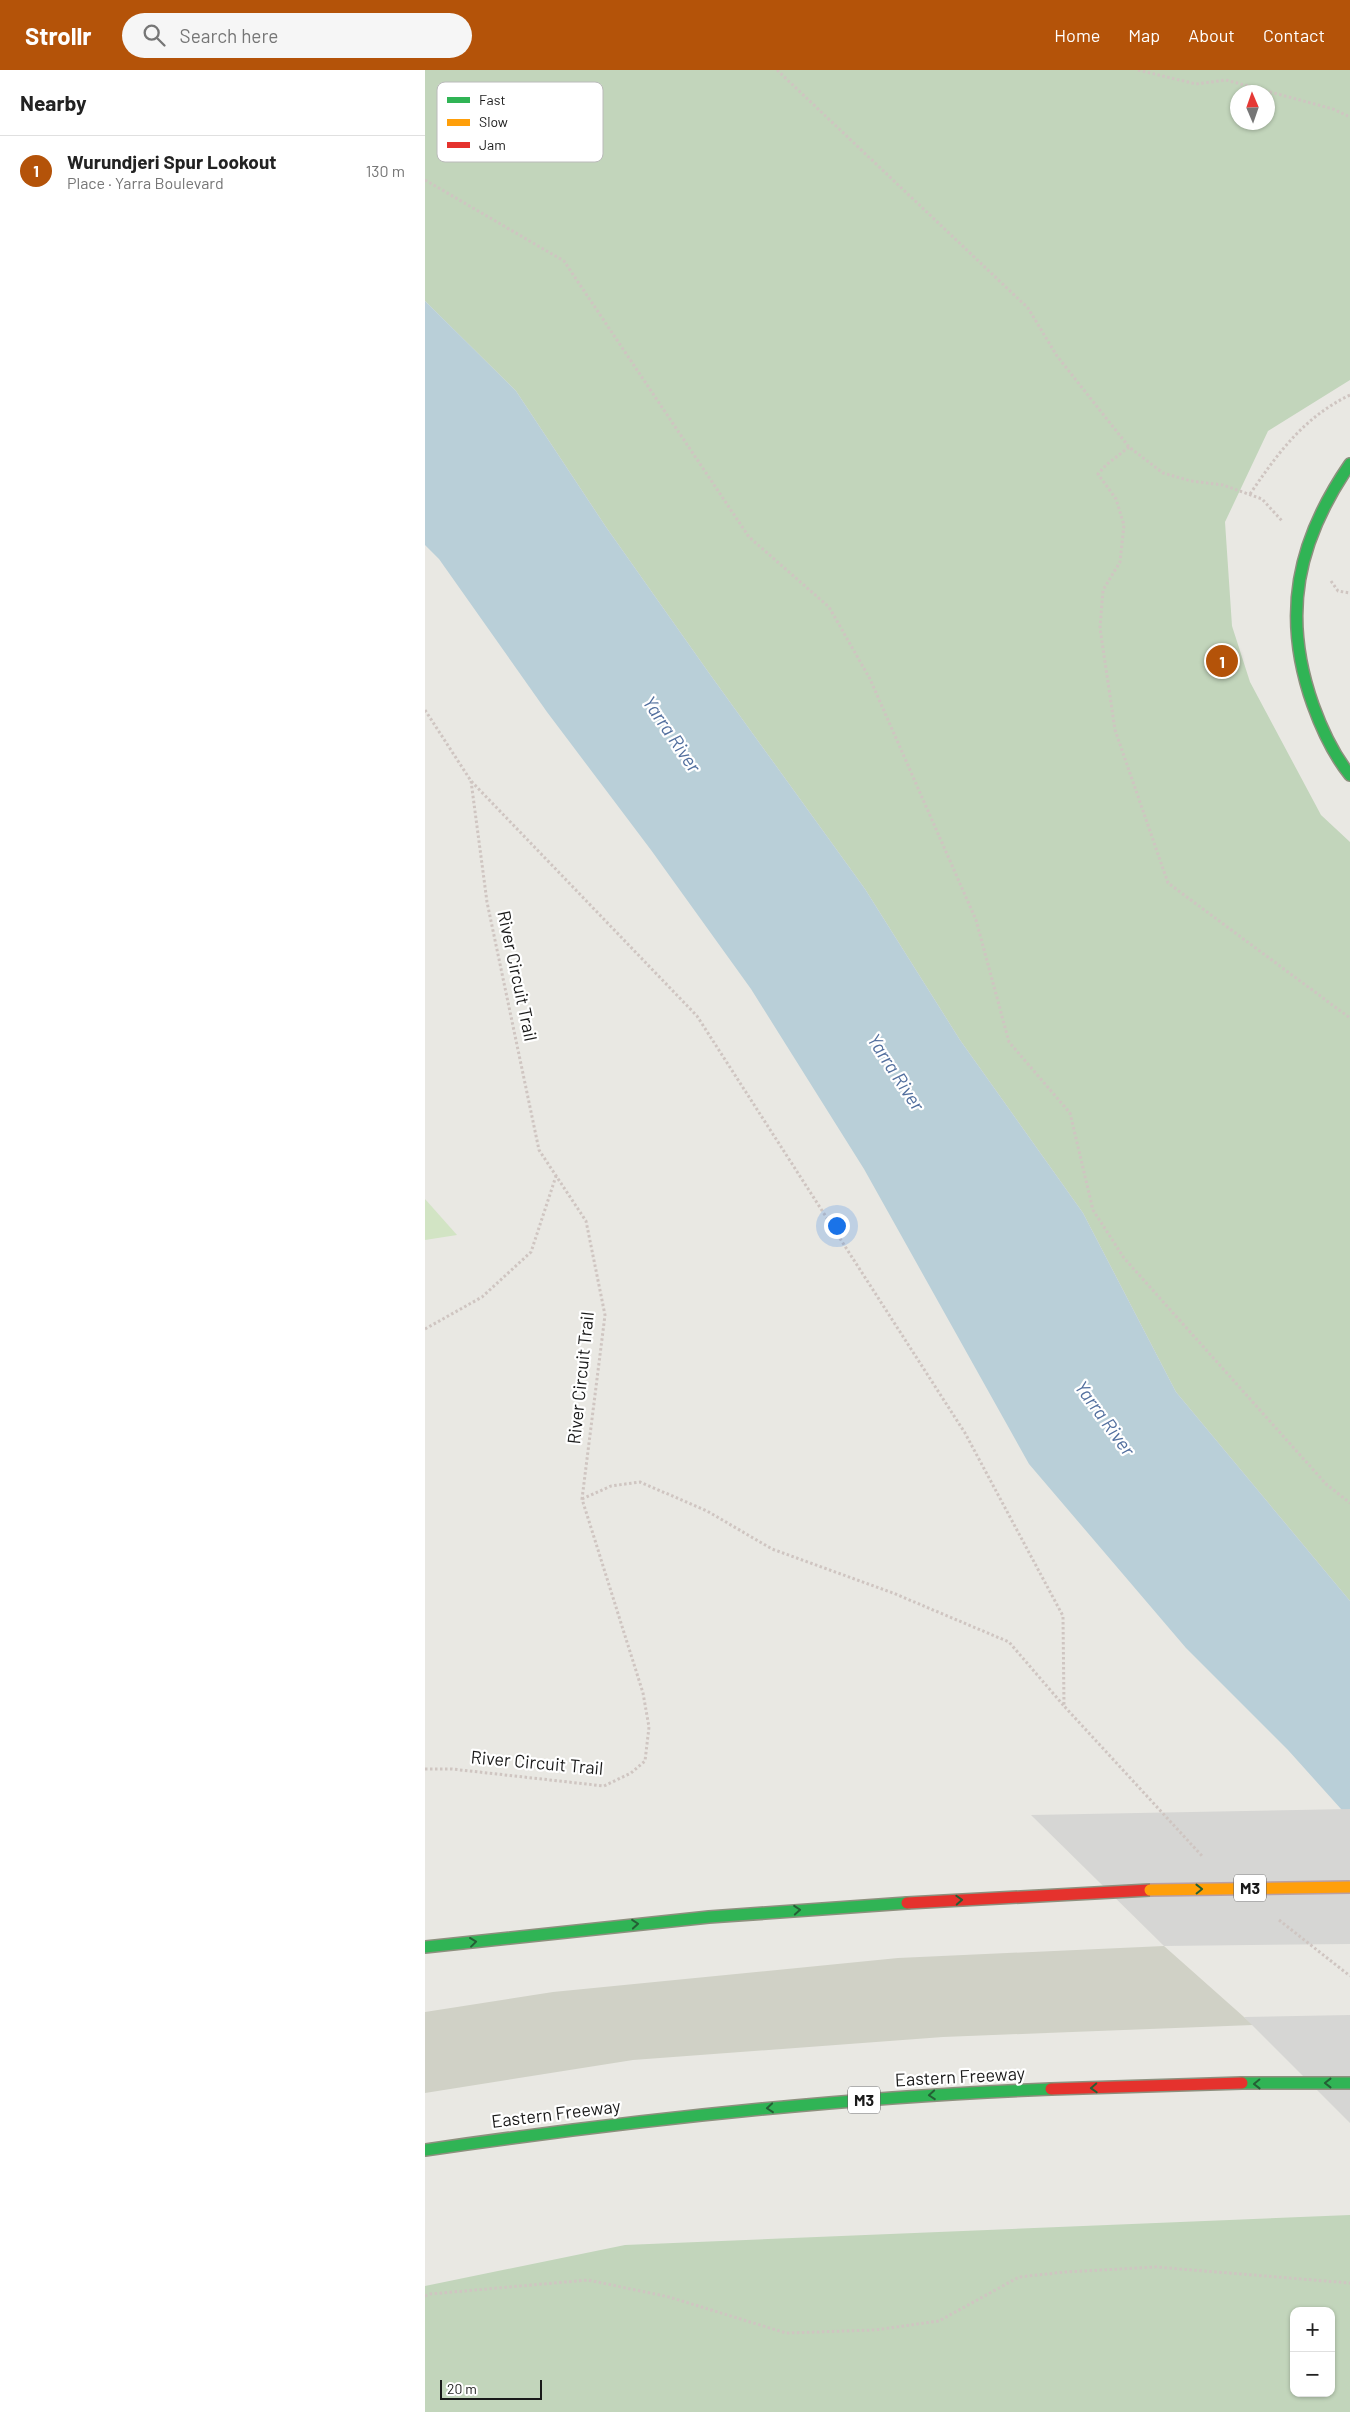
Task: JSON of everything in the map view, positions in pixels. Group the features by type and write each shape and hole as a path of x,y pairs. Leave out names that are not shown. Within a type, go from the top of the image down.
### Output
{"main road":[{"path":"1350,464 1323,505 1305,547 1295,614 1301,670 1310,700 1325,735 1342,766 1350,775"},
{"name":"M3","path":"425,1947 563,1931 749,1913 1150,1890 1350,1887"},
{"name":"Eastern Freeway","path":"425,2150 505,2138 717,2112 932,2095 1116,2087 1350,2083"}],"path":[{"path":"777,70 1028,308 1057,356 1129,447 1163,473 1191,481 1223,485 1262,499 1305,547"},
{"path":"1138,70 1196,84 1226,80 1333,110 1350,117"},
{"path":"425,180 564,261 749,537 829,607 870,679 976,920 1009,1042 1070,1113 1093,1210 1124,1258 1326,1484 1350,1503"},
{"path":"1250,494 1272,461 1298,430 1338,401 1350,395"},
{"path":"1129,447 1106,465 1098,474 1116,499 1124,525 1120,562 1103,590 1100,628 1115,730 1168,883 1350,1018"},
{"path":"425,710 471,780 697,1016 965,1433 1063,1616 1064,1706"},
{"name":"River Circuit Trail","path":"425,1769 452,1768 604,1786 631,1773 645,1761 649,1727 643,1693 582,1499 605,1315 586,1220 539,1150 487,902 471,780"},
{"path":"425,1329 482,1297 531,1252 556,1175"},
{"path":"582,1499 611,1486 640,1482 707,1511 772,1549 893,1593 1009,1642 1064,1706 1204,1858"},
{"path":"1272,1915 1350,1976"},
{"path":"425,2296 430,2294 588,2280 669,2297 786,2333 875,2330 939,2320 1019,2277 1065,2272 1156,2267 1350,2283"}],"shaded area":[{"path":"1164,1946 1253,2025 943,2037 633,2060 425,2093 425,2012 553,1992 898,1958"}],"green space":[{"path":"425,70 1350,70 1350,380 1268,431 1225,522 1232,626 1250,682 1321,815 1350,842 1350,1601 1176,1392 1083,1213 960,1040 865,889 606,527 516,391 425,301"},
{"path":"425,1199 457,1235 425,1240"},
{"path":"1350,2215 1350,2412 425,2412 425,2286 625,2245"}],"water":[{"name":"Yarra River","path":"425,301 516,391 606,527 865,889 960,1040 1083,1213 1176,1392 1350,1601 1350,1819 1288,1750 1186,1648 1029,1464 864,1169 751,989 651,850 547,712 439,559 425,545"}],"pier":[{"path":"1350,1809 1350,1944 1164,1946 1031,1815"},
{"path":"1350,2015 1350,2123 1244,2017"}],"traffic: fast":[{"path":"1350,464 1317,521 1307,550 1300,580 1297,609 1298,640 1303,672 1313,705 1329,742 1338,759 1350,775"},
{"path":"425,1947 709,1917 907,1903"},
{"path":"1242,2083 1350,2083"},
{"path":"425,2150 737,2111 894,2098 1051,2089"}],"traffic: jam":[{"path":"907,1903 1150,1890"},
{"path":"1051,2089 1242,2083"}],"traffic: slow":[{"path":"1150,1890 1350,1887"}],"place":[{"name":"Wurundjeri Spur Lookout","path":"1222,661"}]}
